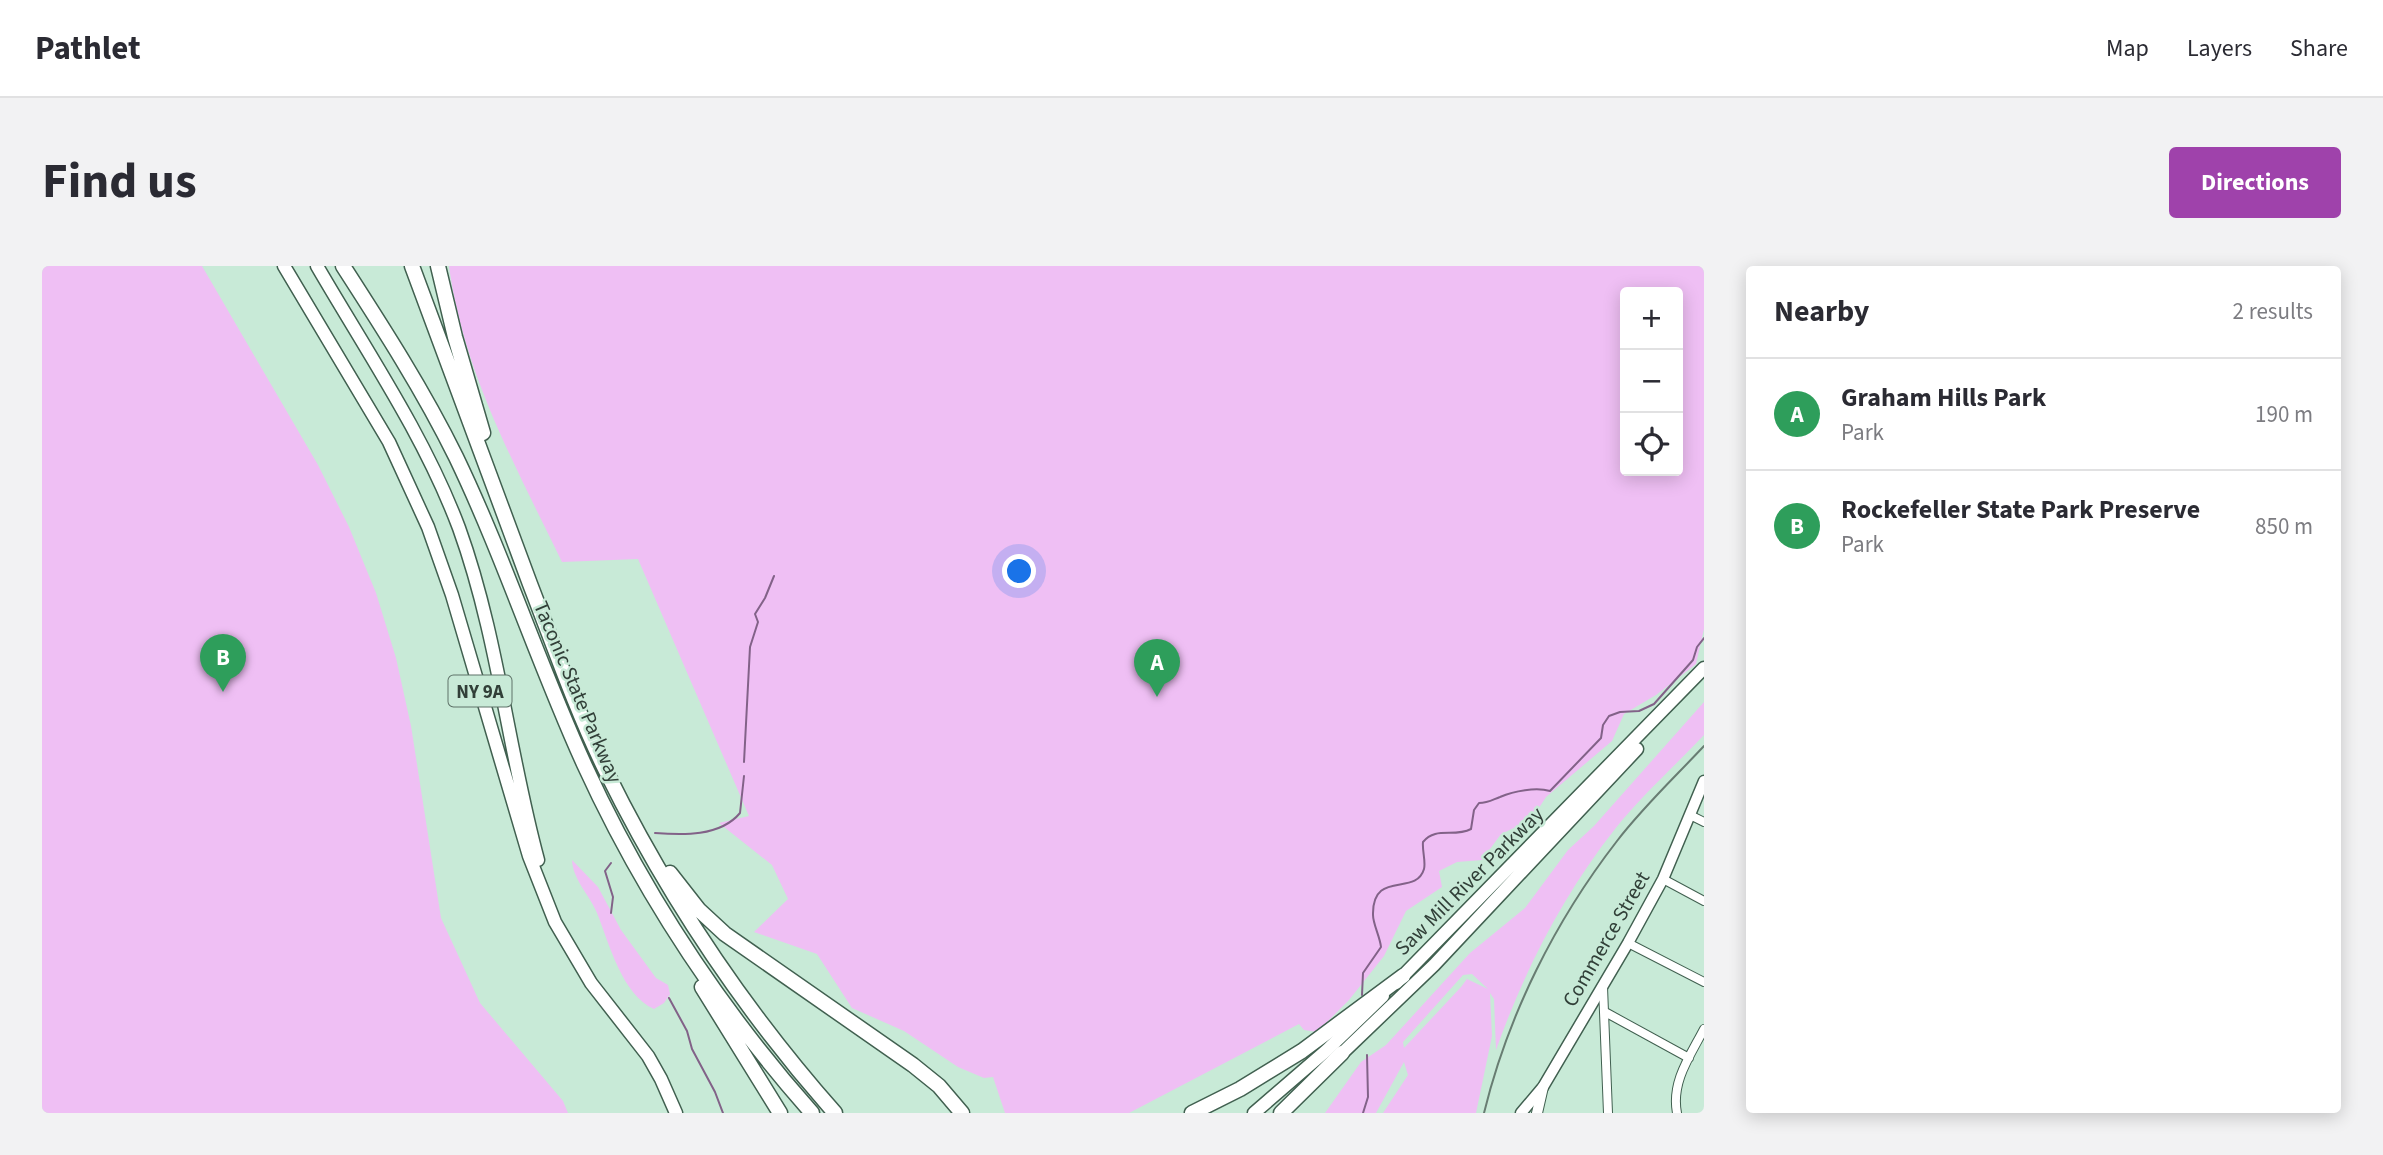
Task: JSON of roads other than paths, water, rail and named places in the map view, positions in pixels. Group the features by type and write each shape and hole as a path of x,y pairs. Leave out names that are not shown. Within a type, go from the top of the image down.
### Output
{"highway":[{"name":"Taconic State Parkway","path":"343,266 416,382 455,456 576,745 631,858 707,979 748,1036 812,1113"},
{"name":"Taconic State Parkway","path":"412,266 587,730 607,773 684,911 721,969 784,1053 835,1113"},
{"path":"438,266 469,386 510,508 508,524"},
{"path":"632,820 682,890 718,928 759,960 913,1065 939,1086 962,1113"},
{"path":"669,920 691,969 780,1113"},
{"path":"1192,1113 1240,1089 1302,1051 1403,976"},
{"path":"1281,1113 1342,1054"}],"main road":[{"name":"NY 9A","path":"284,266 389,442 428,527 452,595 532,867 555,922 584,974 652,1062 676,1113"},
{"name":"NY 9A","path":"317,266 422,445 459,530 486,617 527,814 551,894 590,968 660,1062 684,1113"},
{"name":"Saw Mill River Parkway","path":"1254,1113 1341,1037 1403,976 1704,668"},
{"name":"Saw Mill River Parkway","path":"1274,1113 1342,1054 1434,965 1704,678"},
{"name":"Commerce Street","path":"1543,1087 1663,879 1704,781"},
{"path":"1521,1113 1543,1087"}],"street":[{"path":"1690,815 1704,822"},
{"path":"1663,879 1704,901"},
{"path":"1628,943 1704,982"},
{"path":"1603,987 1608,1113"},
{"path":"1605,1012 1689,1058"},
{"path":"1677,1113 1674,1094 1677,1083 1704,1029"},
{"name":"Commerce Street","path":"1537,1113 1543,1087"}],"waterway":[{"path":"744,762 750,647 758,622 755,614 774,576"},
{"path":"1362,995 1363,973 1381,947 1373,919 1375,901 1379,892 1413,882 1419,877 1424,869 1423,842 1434,834 1458,833 1471,829 1474,810 1479,803 1525,790 1550,791 1601,738 1603,725 1609,716 1620,712 1639,711 1654,704 1693,660 1697,647 1704,638"},
{"path":"655,833 700,833 722,827 732,821 740,813 744,776"},
{"path":"611,863 605,871 613,897 611,913"},
{"path":"669,998 687,1031 692,1049 723,1113"},
{"path":"1363,1113 1368,1097 1367,1055"}],"railway":[{"path":"1484,1113 1494,1076 1520,1005 1573,903 1627,828 1704,746"}],"place":[{"name":"Rockefeller State Park Preserve","path":"223,692"},
{"name":"Graham Hills Park","path":"1157,697"}]}
